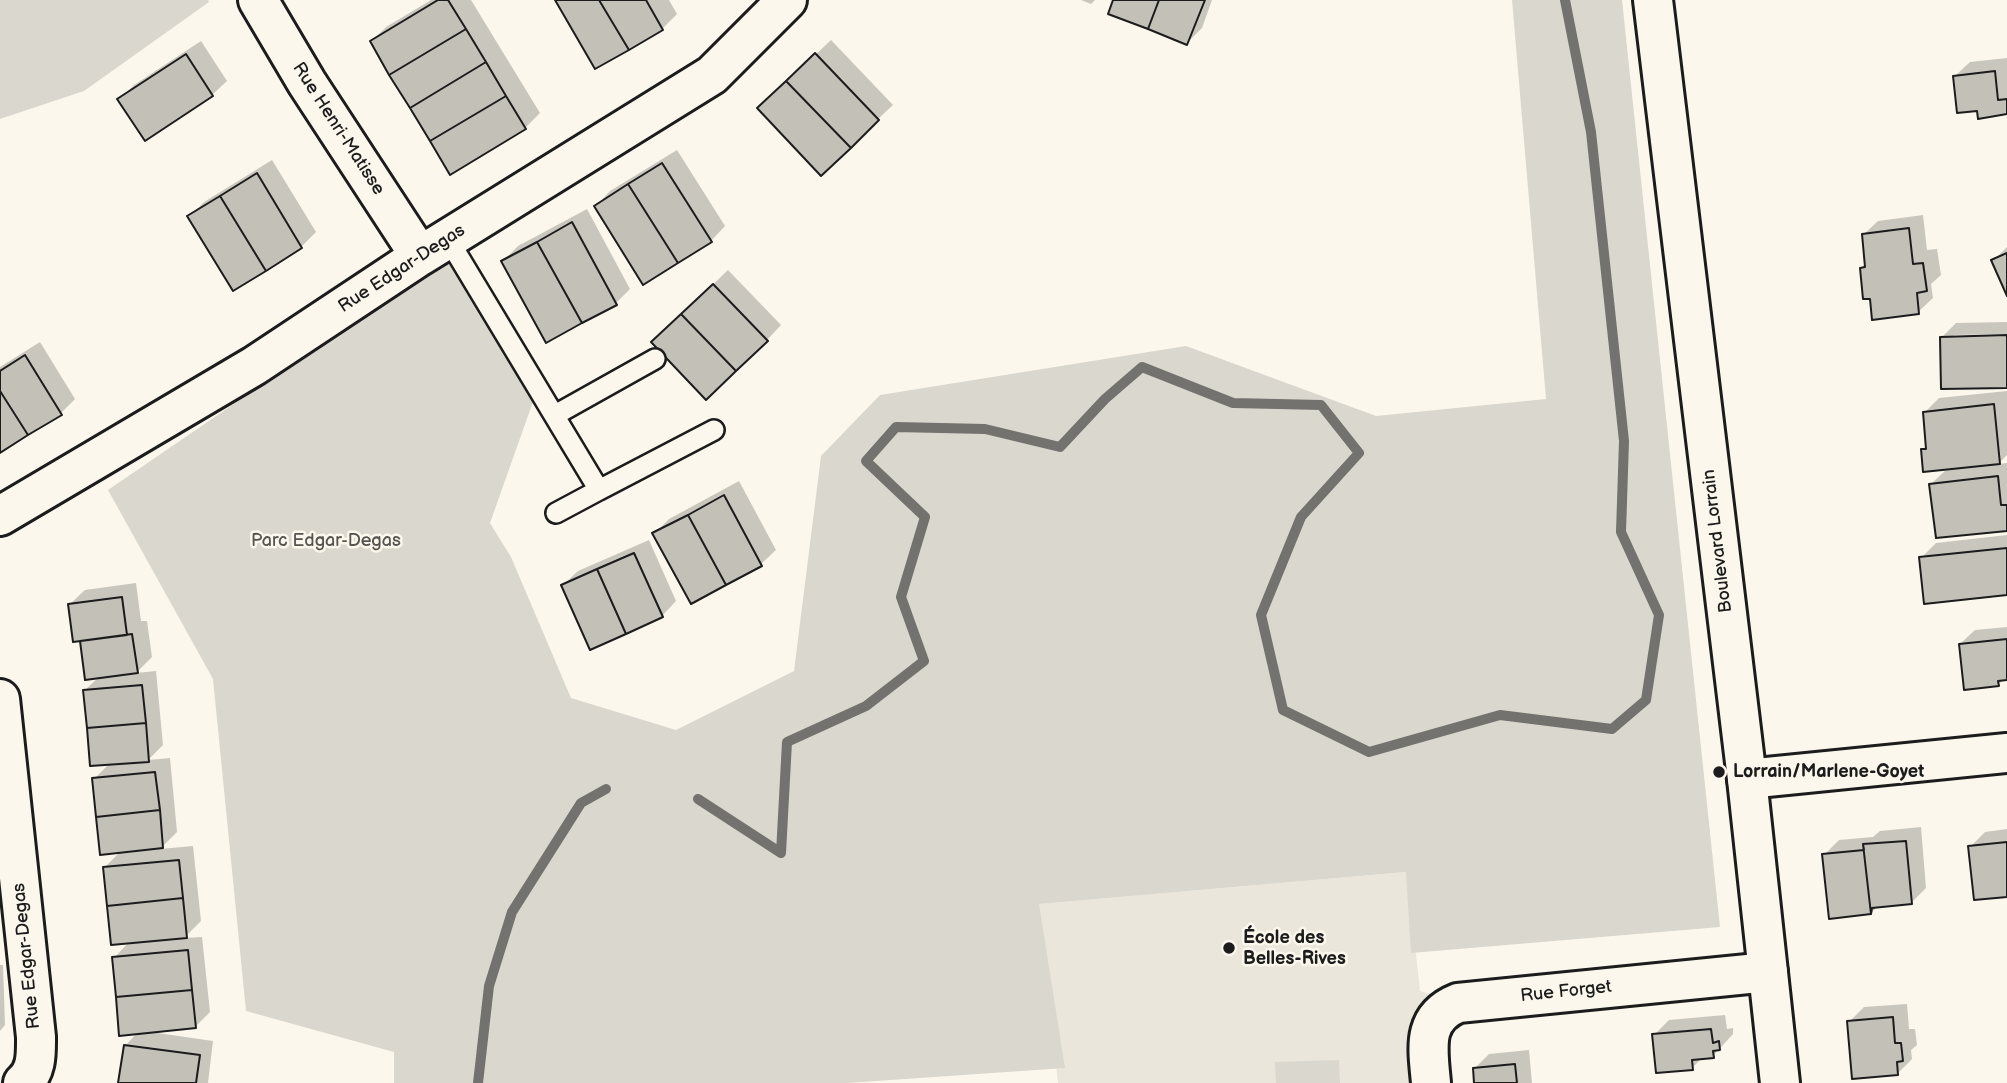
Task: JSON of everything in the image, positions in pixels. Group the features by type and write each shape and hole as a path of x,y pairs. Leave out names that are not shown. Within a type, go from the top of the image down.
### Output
{"street":[{"name":"Rue Henri-Matisse","path":"258,0 307,83 434,247"},
{"name":"Rue Edgar-Degas","path":"0,516 254,366 434,247 712,75 787,0"},
{"name":"Boulevard Lorrain","path":"1653,0 1747,779 1780,1083"},
{"name":"Rue Edgar-Degas","path":"0,699 36,1037 37,1058 30,1077 23,1083"},
{"path":"1747,779 2007,753"},
{"name":"Rue Forget","path":"1431,1083 1428,1031 1433,1020 1445,1008 1458,1003 1768,972"}],"lane":[{"path":"434,247 555,415 599,490"},
{"path":"555,415 654,359"},
{"path":"556,513 714,430"}],"shaded area":[{"name":"École des Belles-Rives","path":"1407,872 1420,991 1458,1003 1431,1083 1058,1083 1038,904"}],"green space":[{"path":"0,0 209,2 84,91 0,119"},
{"name":"Parc Edgar-Degas","path":"1512,0 1622,0 1720,927 1411,953 1406,872 1039,904 1065,1068 847,1083 394,1083 394,1052 246,1011 213,679 108,490 418,278 463,254 540,382 490,523 511,557 571,698 676,730 794,671 821,456 880,395 1186,346 1376,416 1546,399"},
{"path":"1339,1060 1340,1083 1276,1083 1275,1062"}],"building":[{"path":"438,0 448,0 466,29 389,75 370,41"},
{"path":"555,0 599,0 629,50 595,69"},
{"path":"599,0 646,0 663,30 629,50"},
{"path":"1113,0 1159,0 1148,29 1108,14"},
{"path":"1159,0 1205,0 1187,45 1148,29"},
{"path":"466,29 486,62 410,108 389,75"},
{"path":"815,53 879,120 851,148 786,81"},
{"path":"186,54 213,96 145,141 117,99"},
{"path":"486,62 506,96 430,141 410,108"},
{"path":"1995,71 1998,100 2007,99 2007,114 1978,119 1977,111 1957,113 1953,76"},
{"path":"786,81 851,148 821,176 757,108"},
{"path":"506,96 526,129 450,175 430,141"},
{"path":"662,163 712,242 678,263 628,184"},
{"path":"257,173 302,248 266,271 220,196"},
{"path":"628,184 678,263 643,285 594,206"},
{"path":"220,196 266,271 233,291 187,216"},
{"path":"572,222 617,305 582,323 537,242"},
{"path":"1909,228 1913,264 1923,263 1927,291 1917,293 1919,314 1872,320 1870,299 1863,299 1860,268 1865,267 1862,234"},
{"path":"537,242 582,323 546,343 501,261"},
{"path":"2007,253 2007,296 1991,260"},
{"path":"713,284 768,341 736,371 681,314"},
{"path":"681,314 736,371 706,400 651,342"},
{"path":"2007,335 2007,388 1941,389 1940,337"},
{"path":"25,355 62,415 28,435 0,391 0,371"},
{"path":"0,391 28,435 0,453"},
{"path":"1994,404 2000,464 1923,472 1921,449 1926,449 1923,412"},
{"path":"1998,476 2001,505 2007,505 2007,531 1936,538 1929,484"},
{"path":"724,495 762,566 726,585 688,515"},
{"path":"688,515 726,585 691,604 652,533"},
{"path":"2007,548 2007,595 1924,604 1919,557"},
{"path":"634,553 663,617 626,634 597,569"},
{"path":"597,569 626,634 590,650 561,585"},
{"path":"122,597 127,635 73,642 68,604"},
{"path":"132,634 138,673 85,680 80,641"},
{"path":"2007,639 2007,680 1998,681 1999,686 1964,690 1959,644"},
{"path":"142,685 146,723 87,728 83,690"},
{"path":"146,723 149,762 90,766 87,728"},
{"path":"155,772 160,810 96,817 92,778"},
{"path":"160,810 163,848 100,855 96,817"},
{"path":"1906,841 1912,904 1872,908 1871,914 1863,844"},
{"path":"2007,842 2007,897 1974,900 1968,846"},
{"path":"1864,850 1871,914 1829,919 1822,854"},
{"path":"179,860 183,898 107,906 103,867"},
{"path":"183,898 187,938 111,945 107,906"},
{"path":"188,950 192,990 116,997 112,957"},
{"path":"192,990 196,1028 119,1036 116,997"},
{"path":"1893,1017 1895,1043 1901,1043 1903,1061 1897,1062 1898,1075 1852,1079 1847,1021"},
{"path":"1711,1029 1713,1043 1719,1041 1720,1050 1713,1051 1714,1058 1692,1060 1693,1070 1656,1073 1652,1034"},
{"path":"124,1045 200,1055 196,1083 118,1083"},
{"path":"1515,1064 1517,1083 1474,1083 1473,1068"}],"waterway":[{"path":"698,799 781,853 787,742 866,706 924,661 901,597 925,517 866,461 896,427 985,429 1060,447 1105,399 1142,367 1233,403 1321,405 1359,453 1301,517 1261,615 1283,710 1369,752 1500,715 1612,729 1646,700 1659,615 1621,532 1624,441 1591,132 1565,0"},
{"path":"478,1083 489,986 512,912 581,803 606,789"}],"place":[{"name":"Lorrain/Marlene-Goyet","path":"1719,772"},
{"name":"École des Belles-Rives","path":"1229,948"}]}
